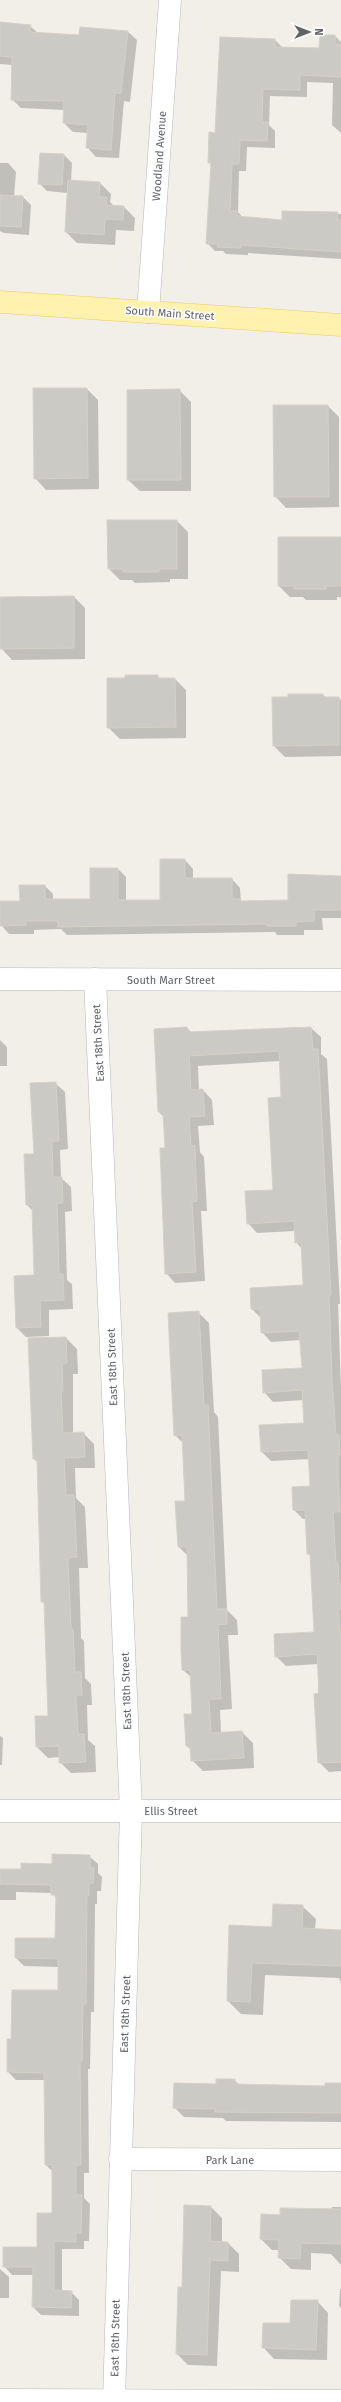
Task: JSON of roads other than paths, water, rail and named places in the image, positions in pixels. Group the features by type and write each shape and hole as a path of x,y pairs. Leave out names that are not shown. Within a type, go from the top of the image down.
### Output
{"main road":[{"name":"South Main Street","path":"0,302 341,325"}],"street":[{"name":"Woodland Avenue","path":"148,312 170,0"},
{"name":"South Marr Street","path":"0,979 341,980"},
{"name":"East 18th Street","path":"95,979 131,1811 114,2401"},
{"name":"Ellis Street","path":"0,1811 341,1812"},
{"name":"Park Lane","path":"120,2159 341,2160"},
{"path":"0,2400 341,2401"}]}
